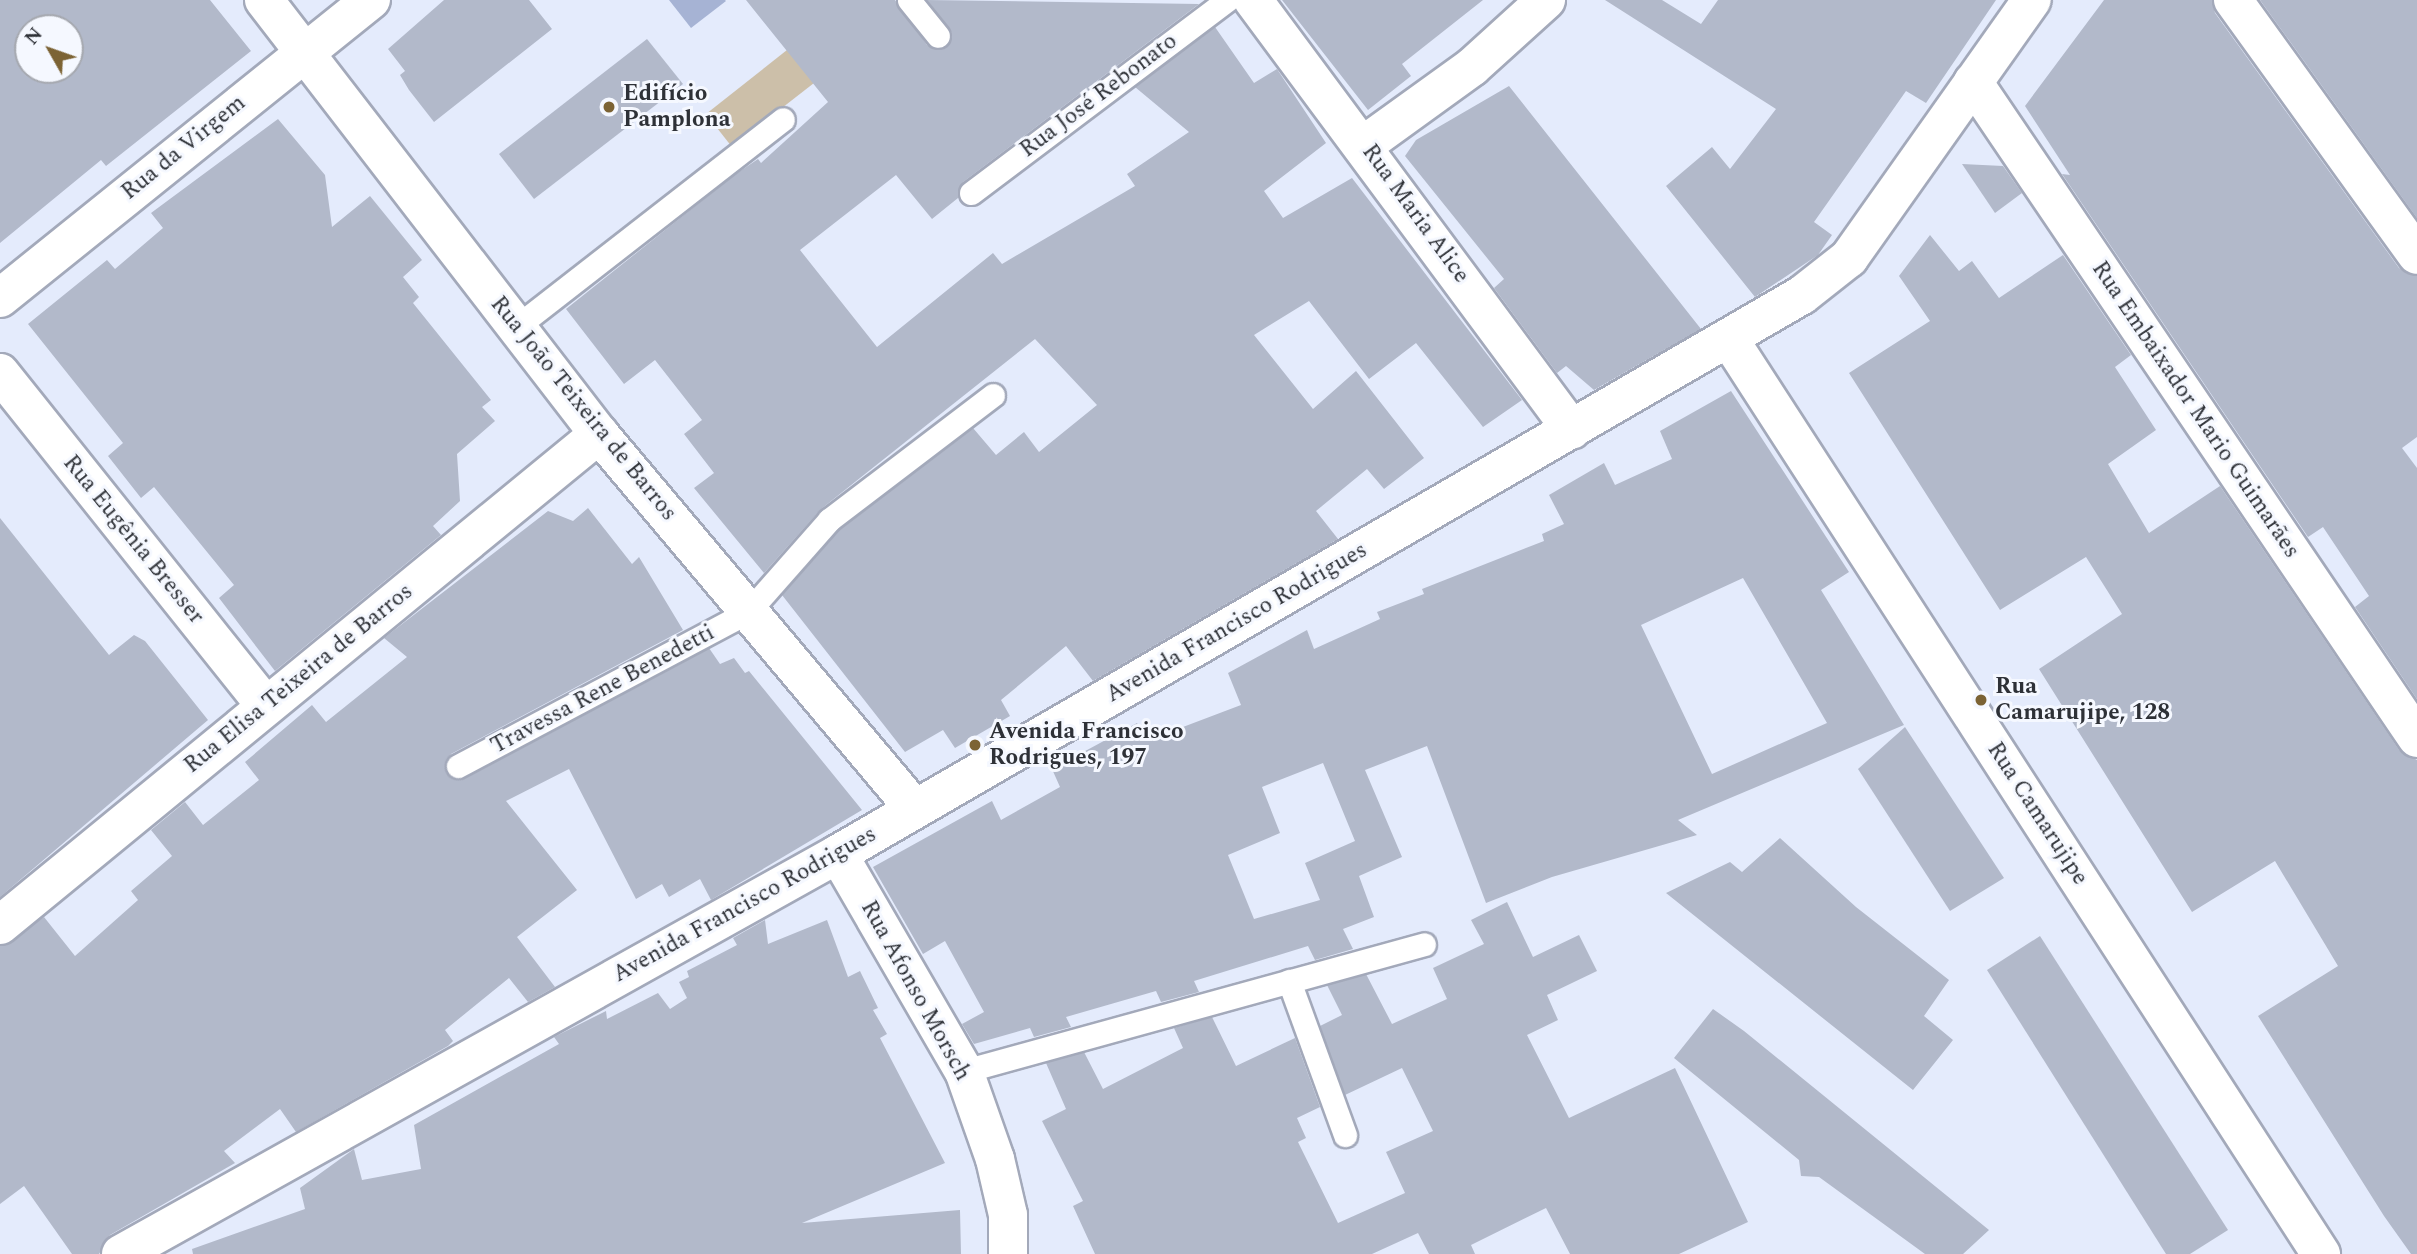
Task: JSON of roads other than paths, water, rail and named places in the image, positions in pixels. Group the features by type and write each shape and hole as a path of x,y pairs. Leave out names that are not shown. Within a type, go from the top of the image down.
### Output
{"street":[{"name":"Rua João Teixeira de Barros","path":"264,0 599,433 915,809"},
{"name":"Rua da Virgem","path":"0,298 304,51 371,0"},
{"name":"Rua Maria Alice","path":"1253,0 1364,145 1572,430"},
{"path":"1364,145 1472,67 1546,0"},
{"name":"Avenida Francisco Rodrigues","path":"121,1254 838,855 1729,340 1849,258 2032,0"},
{"path":"2233,0 2417,255"},
{"name":"Rua Embaixador Mario Guimarães","path":"1973,82 2417,738"},
{"name":"Rua Camarujipe","path":"1729,340 2321,1254"},
{"name":"Rua Eugênia Bresser","path":"0,373 266,706"},
{"name":"Rua Elisa Teixeira de Barros","path":"0,925 599,433"},
{"name":"Rua Afonso Morsch","path":"838,855 964,1071 995,1158 1008,1215 1008,1254"}],"lane":[{"path":"909,0 938,36"},
{"name":"Rua José Rebonato","path":"971,193 1227,0"},
{"path":"516,327 783,119"},
{"path":"748,612 830,520 993,395"},
{"name":"Travessa Rene Benedetti","path":"458,766 748,612"},
{"path":"964,1071 1424,944"},
{"path":"1289,981 1345,1135"}],"water":[{"path":"669,0 725,0 726,1 691,28"}],"place":[{"name":"Edifício Pamplona","path":"609,107"},
{"name":"Rua Camarujipe, 128","path":"1981,700"},
{"name":"Avenida Francisco Rodrigues, 197","path":"975,745"}]}
